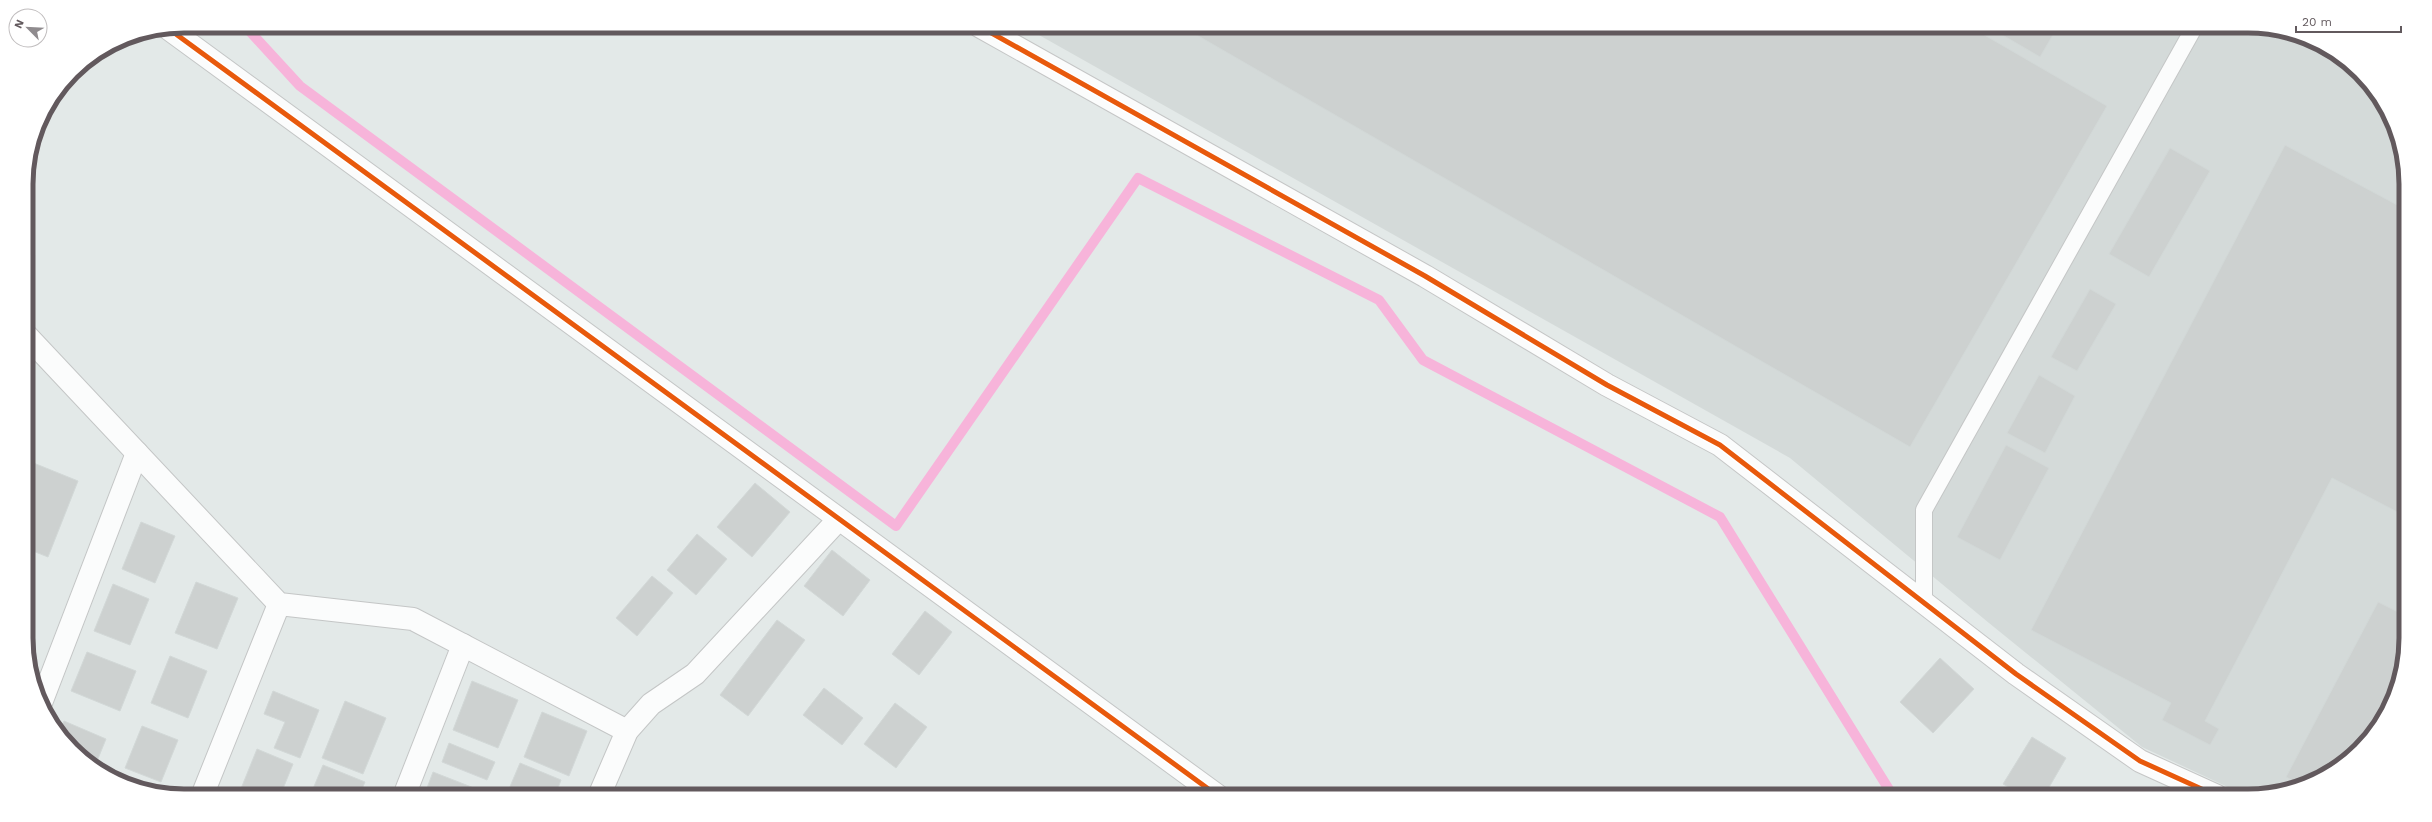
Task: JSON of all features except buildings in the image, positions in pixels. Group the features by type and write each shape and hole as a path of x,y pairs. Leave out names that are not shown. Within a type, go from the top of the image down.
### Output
{"street":[{"path":"174,33 838,520 1208,789"},
{"path":"991,33 1425,276 1607,385 1720,445 2016,674 2140,761 2202,789"},
{"path":"33,342 279,604 413,619 627,731"},
{"path":"44,693 137,453"},
{"path":"602,789 627,731 651,704 695,674 838,520"},
{"path":"205,789 279,604"},
{"path":"407,789 463,645"}],"lane":[{"path":"1924,603 1924,510 2192,33"}],"shaded area":[{"path":"1035,33 2258,33 2296,41 2332,58 2355,77 2374,100 2391,136 2399,174 2399,648 2391,686 2374,722 2355,745 2332,764 2306,777 2287,784 2258,789 2232,789 2142,747 1989,623 1790,458"}],"waterway":[{"path":"251,33 300,86 896,526 1138,178 1379,300 1423,360 1720,517 1889,789"}],"cycle path":[{"path":"174,33 1208,789"},
{"path":"991,33 1425,276 1607,385 1720,445 2016,674 2140,761 2202,789"}]}
